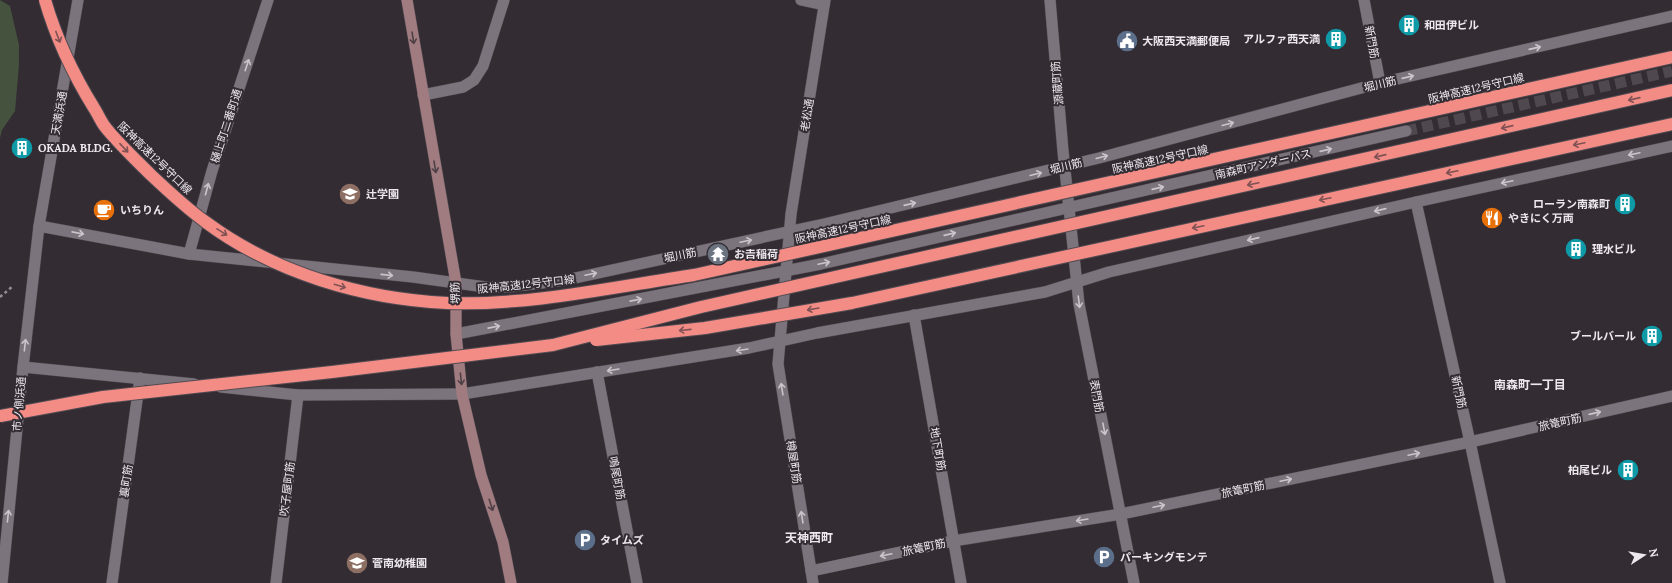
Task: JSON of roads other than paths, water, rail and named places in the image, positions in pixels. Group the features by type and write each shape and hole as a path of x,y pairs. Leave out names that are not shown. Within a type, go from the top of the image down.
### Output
{"highway":[{"name":"阪神高速12号守口線","path":"45,0 63,50 79,82 105,127 138,163 170,194 208,223 247,248 284,266 317,279 366,293 446,303 480,303 542,298 694,275 1672,57"},
{"path":"553,345 701,307 1672,90"},
{"path":"0,416 103,397 332,372 705,328 852,302 1672,124"}],"main road":[{"name":"堺筋","path":"407,0 456,283 456,334 462,394 481,475 503,542 512,583"}],"street":[{"name":"天満浜通","path":"40,226 78,0"},
{"name":"樋上町二番町通","path":"189,254 212,170 268,0"},
{"path":"423,95 463,87 474,80 482,66 504,0"},
{"path":"801,0 825,3"},
{"name":"源蔵町筋","path":"1050,0 1064,166 1069,207"},
{"name":"新門筋","path":"1364,0 1380,83"},
{"name":"老松通","path":"786,271 790,231 825,3"},
{"name":"堀川筋","path":"40,226 189,254 485,287 508,287 566,280 790,231 1064,166 1380,83 1672,16"},
{"name":"南森町アンダーパス","path":"456,334 786,271 1406,131"},
{"path":"22,367 298,395 462,394 749,348 817,333 1045,292 1117,270 1672,146"},
{"name":"新門筋","path":"1416,202 1500,583"},
{"name":"表門筋","path":"1069,207 1079,304 1134,583"},
{"name":"市ノ側浜通","path":"2,583 22,367 40,226"},
{"name":"樽屋町筋","path":"786,271 778,364 813,583"},
{"name":"地下町筋","path":"914,315 961,583"},
{"name":"鳴尾町筋","path":"597,372 637,583"},
{"name":"裏町筋","path":"112,583 140,378"},
{"name":"吹子屋町筋","path":"276,583 298,395"},
{"name":"旅篭町筋","path":"811,571 953,542 1121,514 1470,442 1672,396"}],"tunnel":[{"path":"1406,131 1672,71"}],"place":[{"name":"和田伊ビル","path":"1409,25"},
{"name":"アルファ西天満","path":"1336,39"},
{"name":"大阪西天満郵便局","path":"1127,41"},
{"name":"OKADA BLDG.","path":"22,148"},
{"name":"辻学園","path":"350,194"},
{"name":"ローラン南森町","path":"1625,204"},
{"name":"いちりん","path":"104,210"},
{"name":"やきにく万両","path":"1492,218"},
{"name":"理水ビル","path":"1576,249"},
{"name":"お𠮷稲荷","path":"718,254"},
{"name":"ブールバール","path":"1652,336"},
{"name":"柏尾ビル","path":"1628,470"},
{"name":"タイムズ","path":"585,540"},
{"name":"パーキングモンテ","path":"1104,557"},
{"name":"菅南幼稚園","path":"357,563"}],"district":[{"name":"南森町一丁目","path":"1530,384"},
{"name":"天神西町","path":"809,537"}]}
